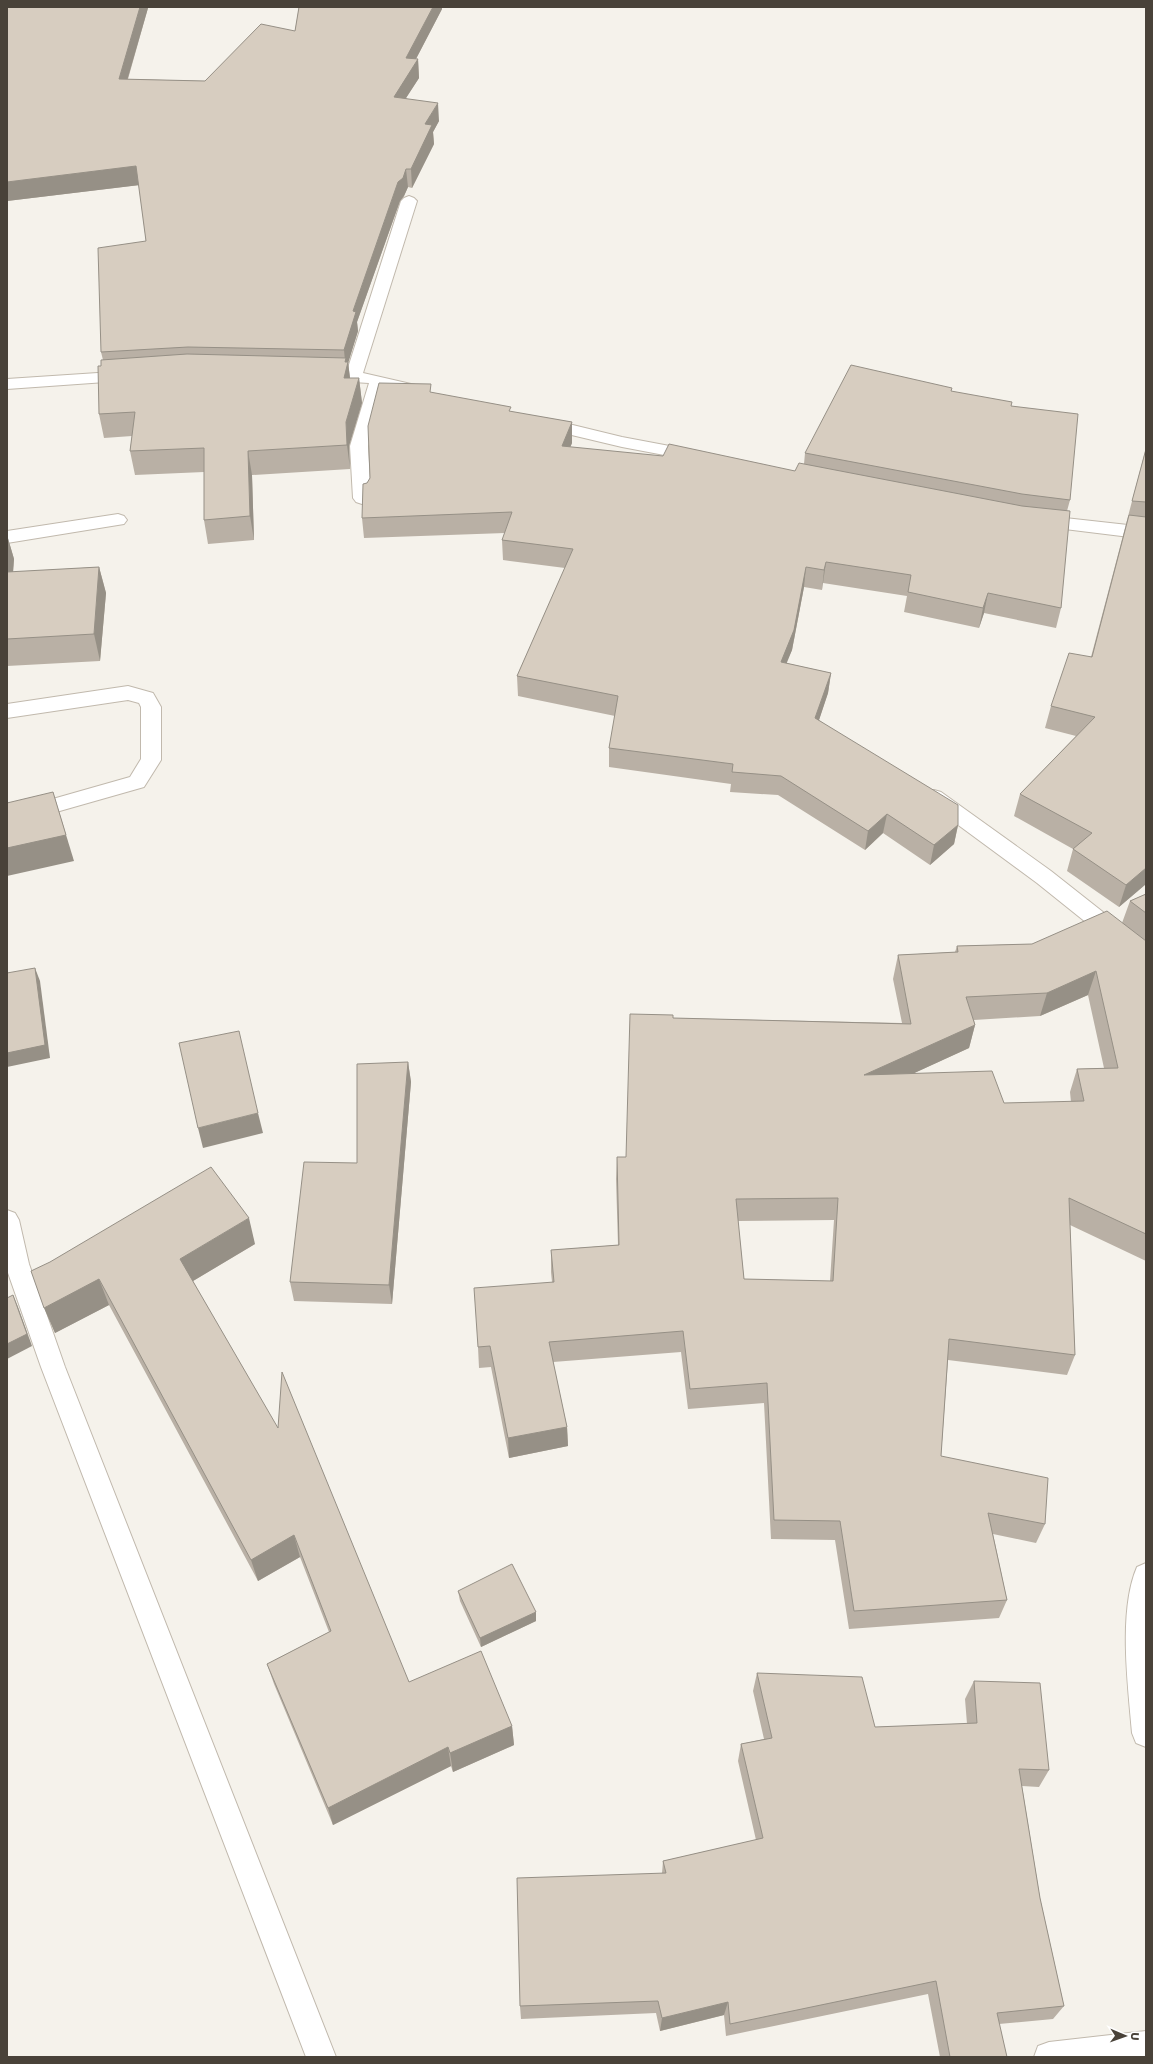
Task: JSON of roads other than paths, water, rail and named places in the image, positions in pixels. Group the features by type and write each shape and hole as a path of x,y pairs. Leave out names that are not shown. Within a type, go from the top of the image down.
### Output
{"street":[{"path":"354,376 409,201"},
{"path":"7,384 145,375"},
{"path":"307,375 354,376 378,380 434,396"},
{"path":"362,498 359,446 378,380"},
{"path":"531,420 622,442 716,460"},
{"path":"1018,519 1146,533"},
{"path":"7,537 118,520"},
{"path":"7,711 128,693 146,698 151,707 151,760 137,782 7,819"},
{"path":"919,786 1044,877 1146,958"},
{"path":"7,1220 17,1264 53,1367 321,2057"},
{"path":"1146,1576 1141,1599 1142,1678 1146,1733"},
{"path":"1049,2057 1146,2046"}]}
